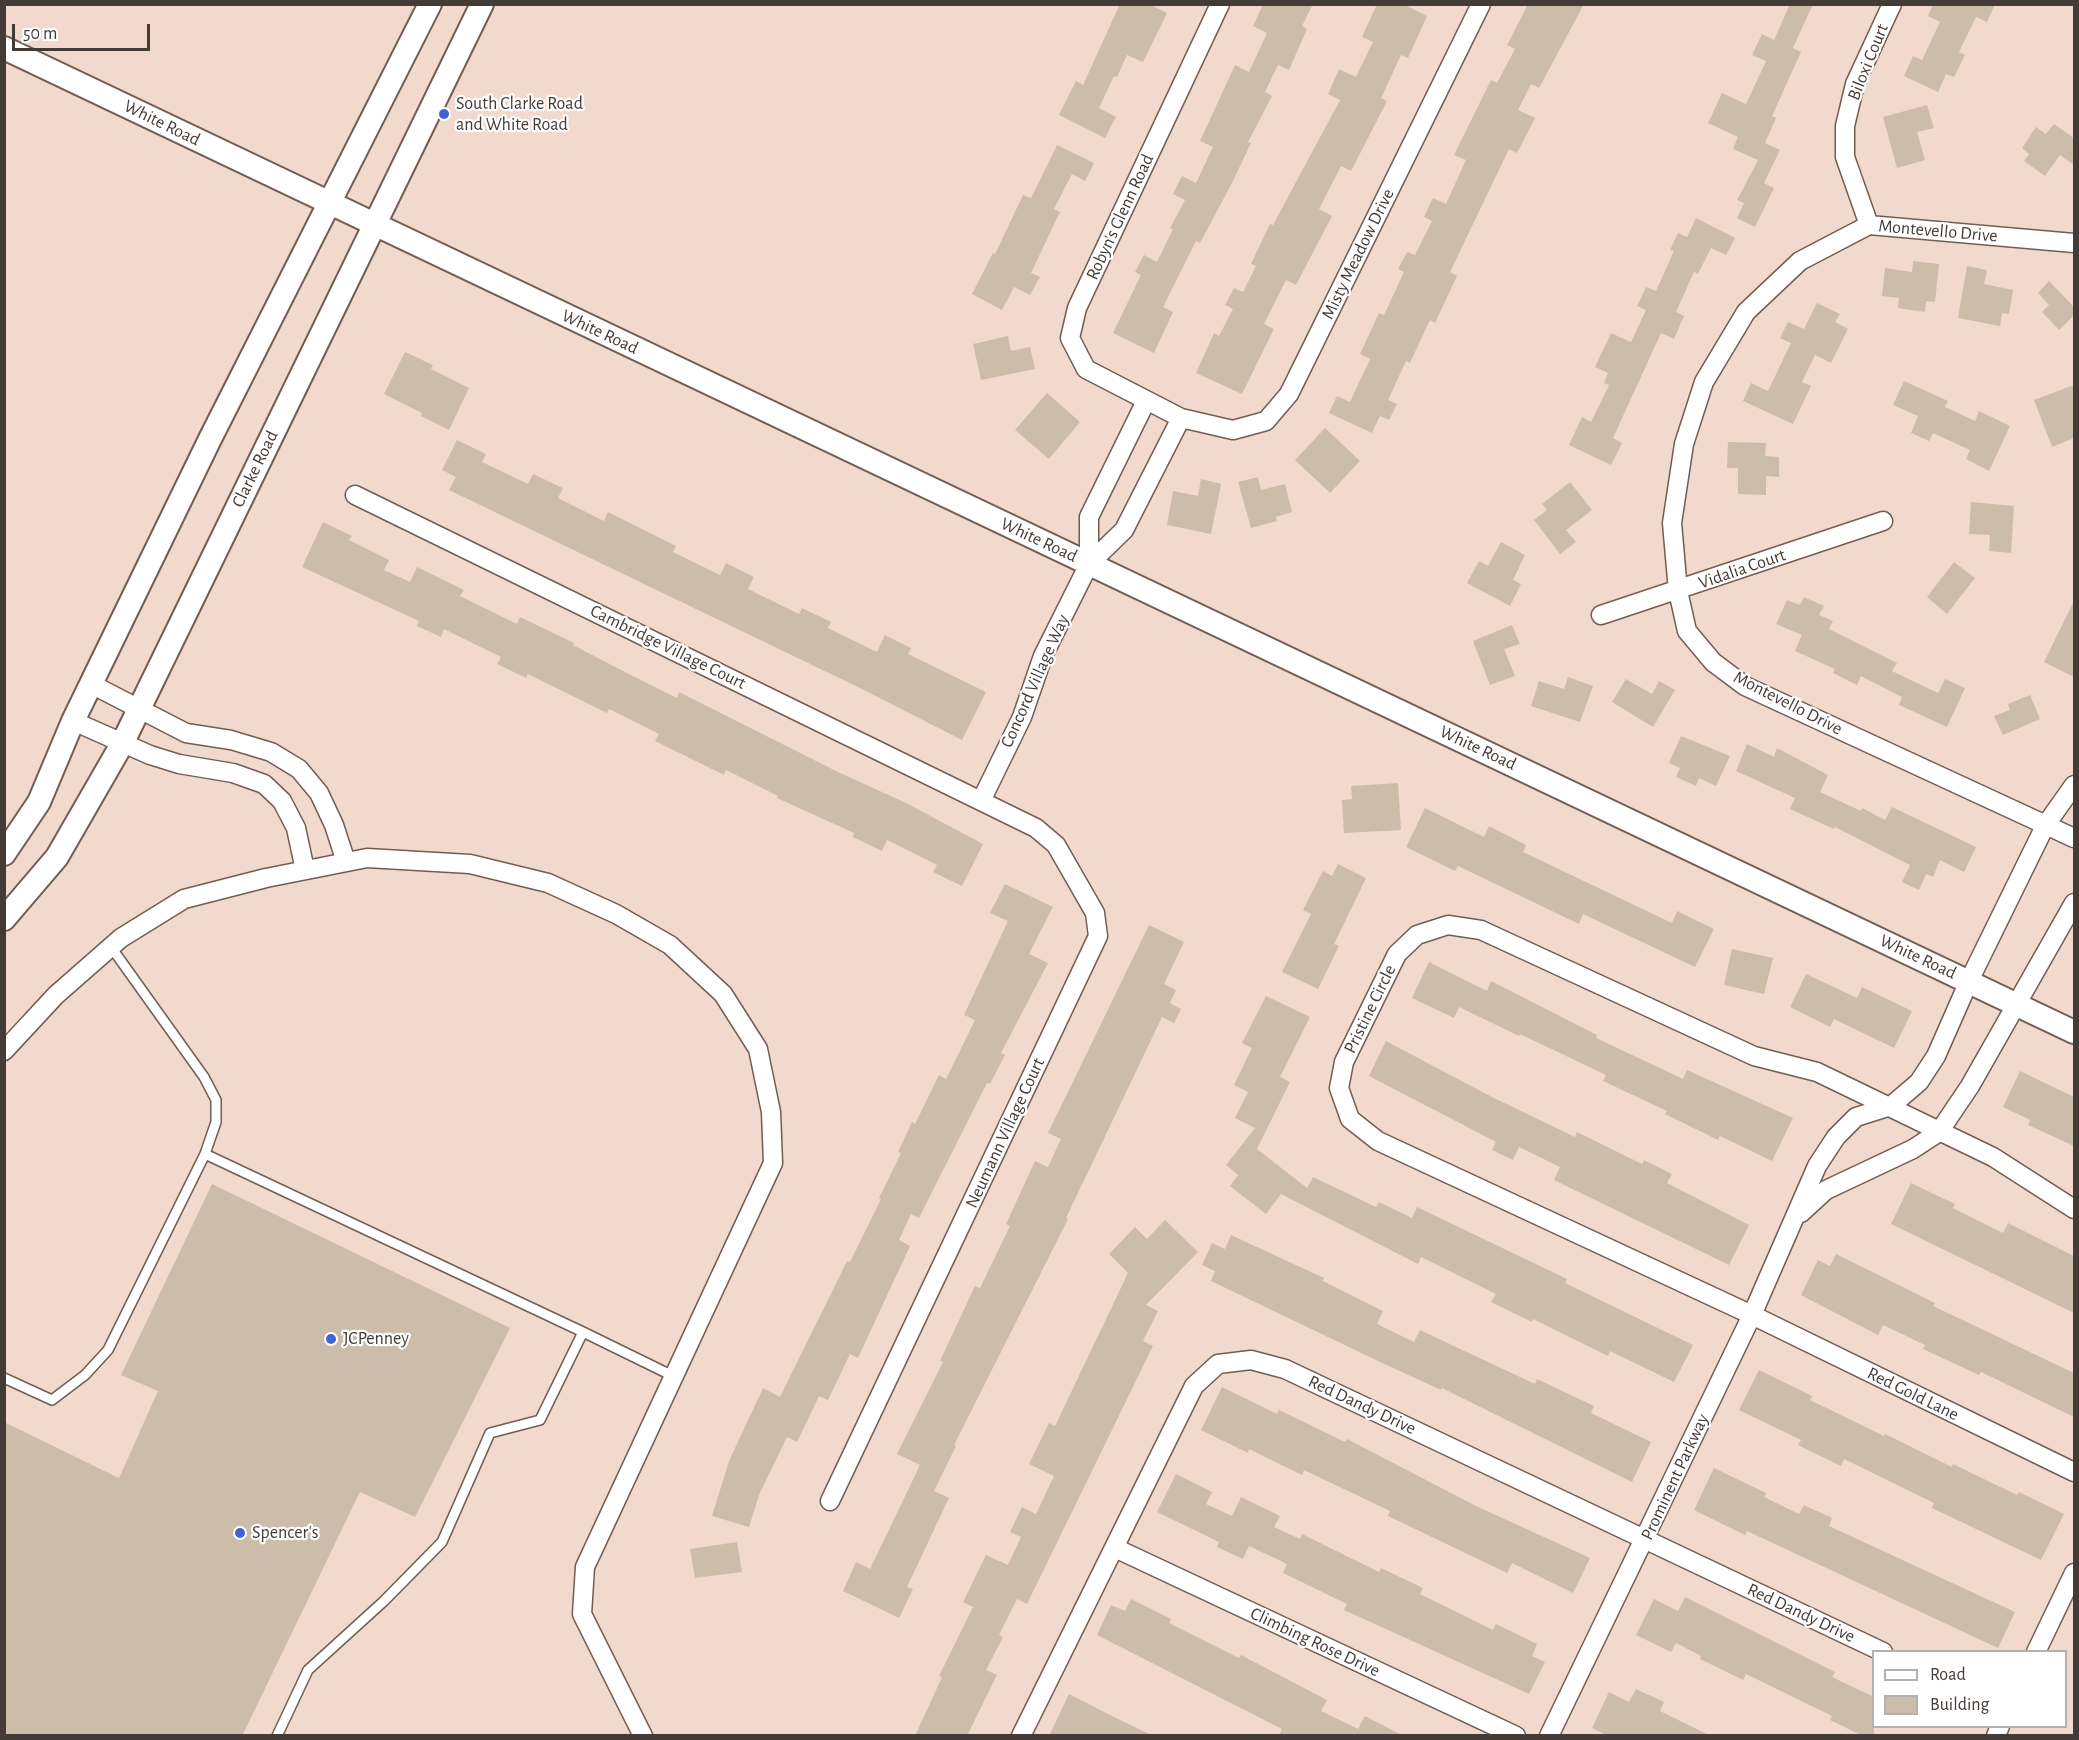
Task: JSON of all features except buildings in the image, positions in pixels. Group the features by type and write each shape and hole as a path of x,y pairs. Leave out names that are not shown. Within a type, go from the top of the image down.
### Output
{"street":[{"path":"4,854 39,802 73,721 210,439 430,4"},
{"name":"Clarke Road","path":"4,919 57,857 122,744 482,4"},
{"name":"Robyn's Glenn Road","path":"1146,401 1086,369 1070,338 1077,308 1220,4"},
{"name":"Misty Meadow Drive","path":"1146,401 1181,418 1233,430 1266,421 1289,394 1481,4"},
{"name":"Biloxi Court","path":"1869,225 1845,157 1845,126 1855,84 1892,4"},
{"name":"White Road","path":"4,48 2074,1032"},
{"name":"Montevello Drive","path":"2074,243 1869,225 1800,261 1746,312 1704,382 1684,444 1672,523 1678,591 1686,631 1713,662 1745,686 2074,838"},
{"path":"1089,564 1089,517 1146,401"},
{"path":"1089,564 1124,530 1181,418"},
{"name":"Cambridge Village Court","path":"355,495 982,799"},
{"name":"Vidalia Court","path":"1601,615 1678,591 1883,520"},
{"name":"Concord Village Way","path":"982,799 1022,717 1043,656 1089,564"},
{"path":"91,684 186,733 231,740 271,752 298,769 319,793 334,825 346,862"},
{"path":"73,721 122,744 179,764 233,773 264,784 282,801 296,828 305,870"},
{"name":"Prominent Parkway","path":"1549,1736 1646,1539 1752,1315 1817,1166 1836,1137 1856,1117 1891,1106 1919,1082 1936,1056 1969,981 2045,826 2074,785"},
{"name":"Neumann Village Court","path":"830,1501 1098,936 1095,913 1056,845 1036,828 982,799"},
{"path":"4,1051 56,996 111,947 184,899 305,870 367,858 470,864 548,883 616,914 670,945 723,994 758,1049 771,1112 773,1163 585,1567 582,1614 643,1736"},
{"name":"Prominent Parkway","path":"1797,1216 1826,1190 1913,1149 1940,1132 1970,1086 2074,903"},
{"name":"Pristine Circle","path":"1752,1315 1378,1141 1350,1119 1339,1088 1344,1062 1397,954 1417,935 1448,924 1481,930 1754,1056 1817,1072 1891,1106"},
{"path":"1891,1106 1993,1157 2074,1209"},
{"name":"Red Gold Lane","path":"1752,1315 2074,1472"},
{"name":"Red Dandy Drive","path":"1021,1736 1194,1386 1218,1364 1251,1360 1285,1369 1879,1650"},
{"name":"Climbing Rose Drive","path":"1115,1548 1516,1736"},
{"path":"2037,1650 2074,1573"}],"lane":[{"path":"4,1378 52,1400 85,1375 108,1350 205,1154 216,1122 216,1100 204,1077 111,947"},
{"path":"205,1154 675,1377"},
{"path":"277,1736 308,1670 442,1542 490,1433 540,1420 583,1332"}],"place":[{"name":"South Clarke Road and White Road","path":"444,114"},
{"name":"JCPenney","path":"331,1339"},
{"name":"Spencer's","path":"240,1533"}]}
